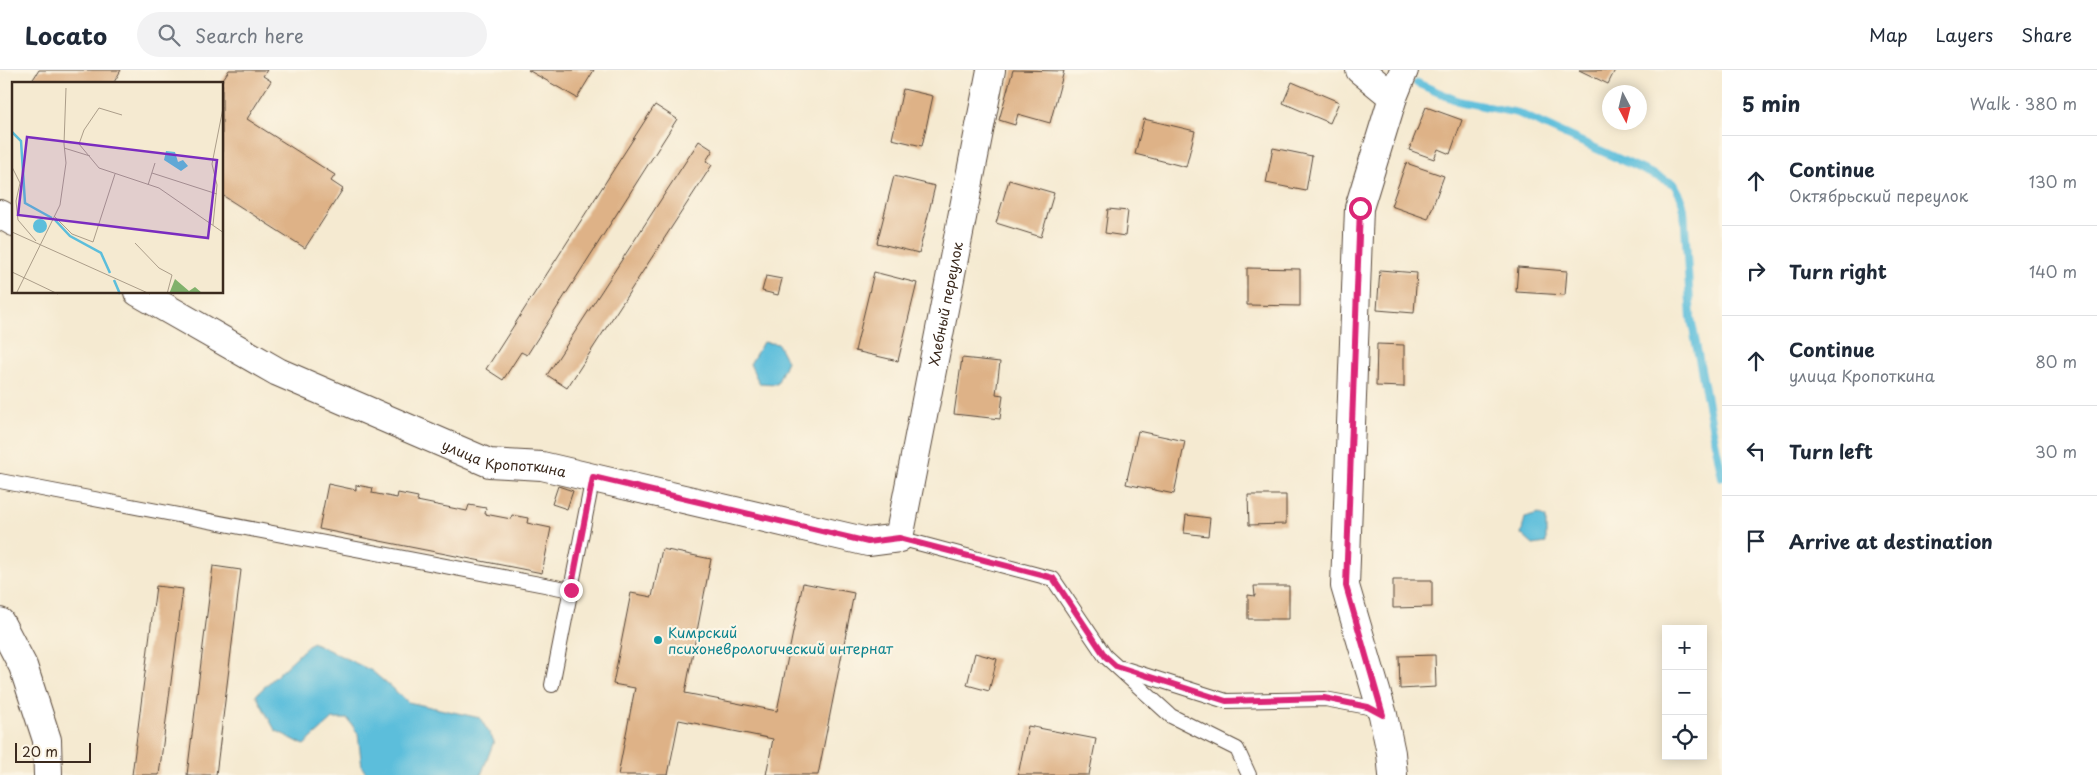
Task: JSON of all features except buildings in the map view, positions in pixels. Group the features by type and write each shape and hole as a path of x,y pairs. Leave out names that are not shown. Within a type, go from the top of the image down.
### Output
{"street":[{"name":"Хлебный переулок","path":"899,538 991,70"},
{"path":"1360,70 1393,97"},
{"path":"1393,775 1391,753 1383,715 1346,586 1360,208 1393,97 1404,70"},
{"path":"0,214 12,221"},
{"name":"улица Кропоткина","path":"142,294 278,372 489,463 542,466 868,542 899,538"},
{"path":"0,622 23,666 47,740 48,775"}],"lane":[{"path":"552,685 593,477"},
{"path":"0,481 571,590"},
{"path":"899,538 1053,578 1105,656 1171,716 1236,749 1249,775"},
{"path":"1116,666 1226,701 1324,698 1368,707 1383,715"}],"water":[{"path":"763,342 778,344 787,361 777,384 759,383 750,364"},
{"path":"1538,514 1546,518 1546,543 1533,545 1521,534 1525,518"},
{"path":"312,642 372,671 408,702 480,718 494,741 481,775 367,775 362,767 358,734 348,719 333,719 304,745 275,730 256,695"}],"waterway":[{"path":"1417,83 1458,101 1518,113 1674,184 1681,197 1684,210 1691,318 1722,477"}],"place":[{"name":"Кимрский психоневрологический интернат","path":"658,640"}],"route":[{"path":"571,590 593,477 868,542 899,538 1053,578 1105,656 1116,666 1226,701 1324,698 1368,707 1383,715 1346,586 1360,208"}]}
